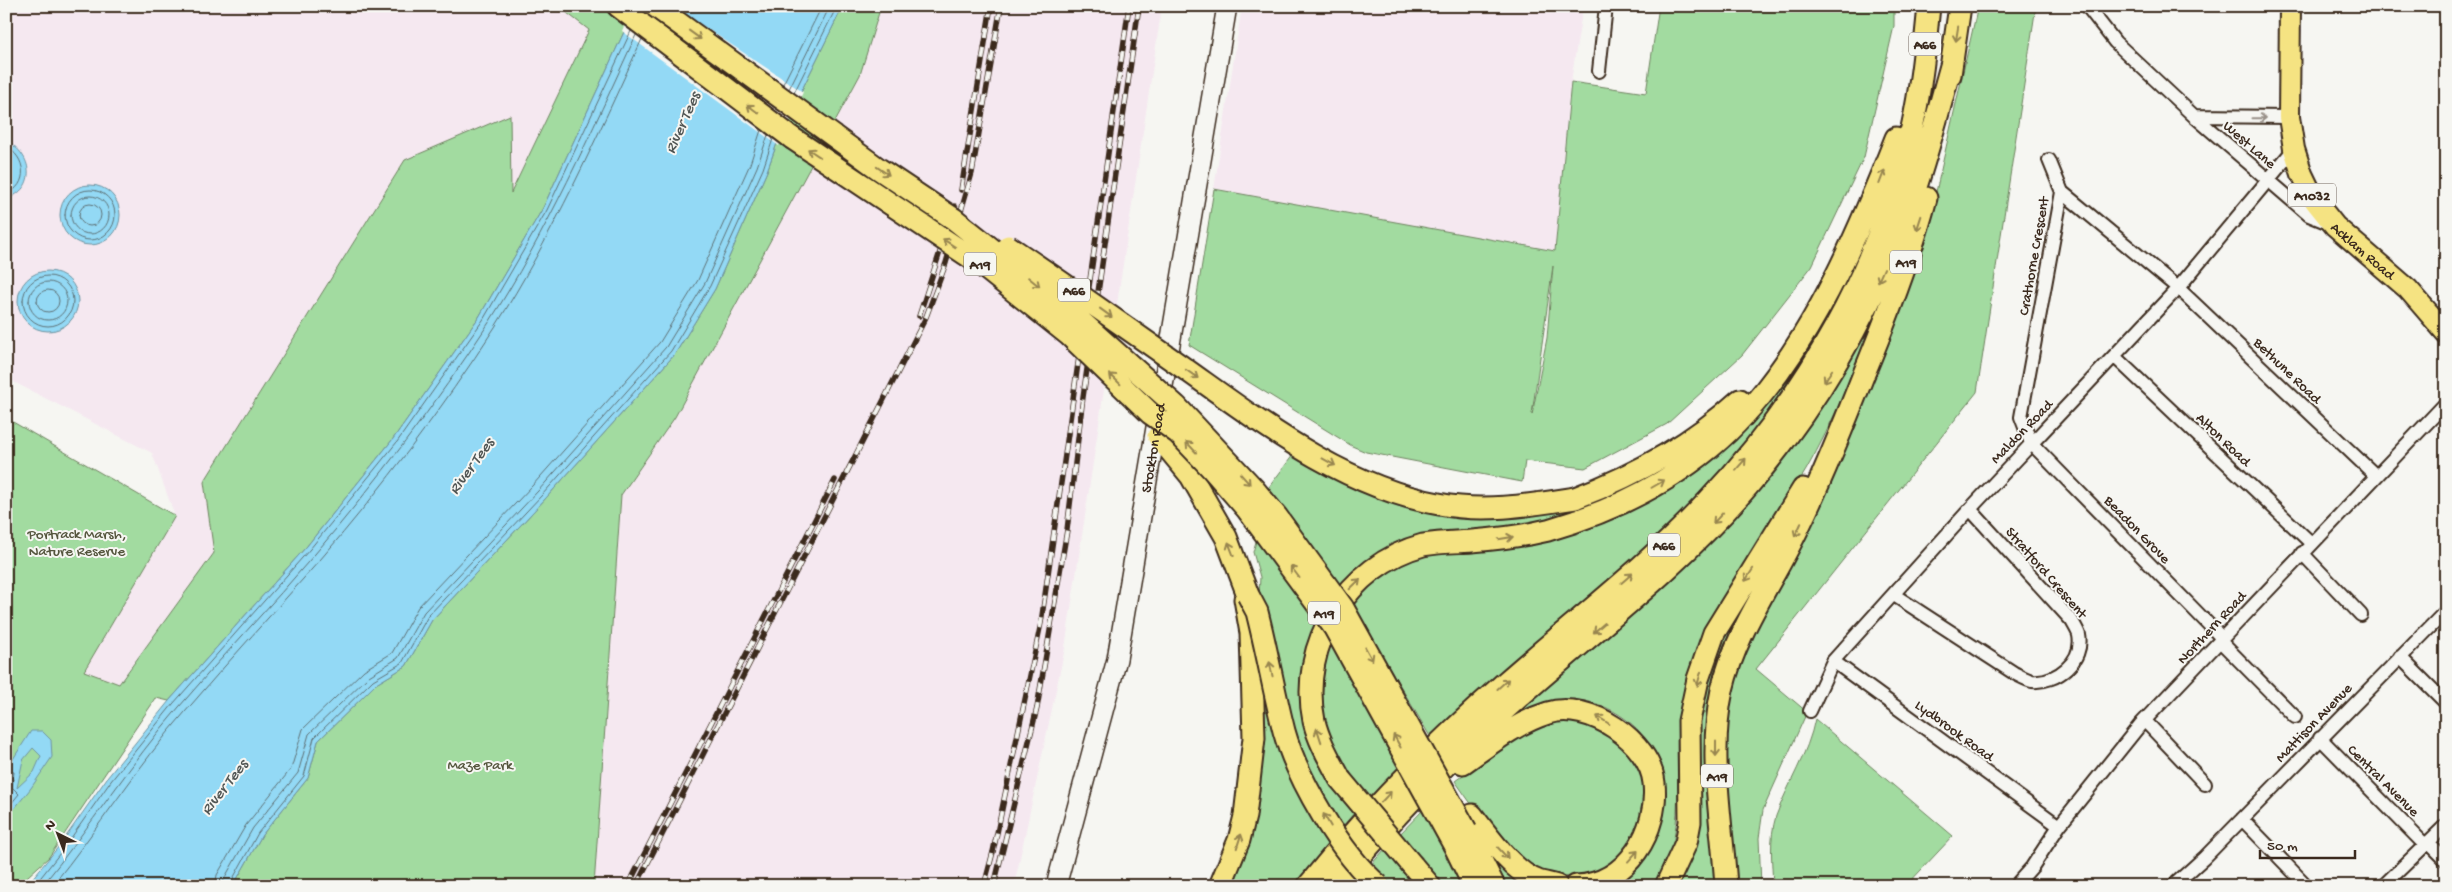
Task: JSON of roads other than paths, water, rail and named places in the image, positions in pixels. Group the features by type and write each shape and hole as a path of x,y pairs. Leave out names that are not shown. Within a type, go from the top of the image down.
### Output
{"highway":[{"name":"A19","path":"618,6 792,138 979,263 1069,334 1150,413 1178,433 1248,509 1334,627 1464,830 1474,886"},
{"name":"A19","path":"655,6 879,169 954,219 1066,308 1137,369 1220,451 1277,517 1343,608 1494,886"},
{"name":"A66","path":"1308,886 1361,823 1444,738 1676,534 1710,500 1751,452 1835,331 1863,276 1880,235 1897,183 1912,126 1920,82 1929,6"},
{"name":"A66","path":"1334,886 1410,800 1510,705 1690,548 1748,485 1780,446 1832,370 1852,334 1890,255 1920,173 1952,62 1960,6"},
{"name":"A19","path":"1726,886 1717,781 1716,725 1723,689 1747,623 1791,544 1826,470 1891,307 1921,217 1944,125 1952,62"},
{"name":"A66","path":"1430,886 1340,778 1323,748 1317,730 1312,691 1322,636 1334,610 1351,587 1373,568 1398,554 1425,545 1500,539 1546,530 1590,517 1625,502 1674,474 1711,447 1745,415 1769,386 1801,341 1879,183 1920,82"},
{"name":"A66","path":"954,219 1008,246 1263,424 1350,474 1394,493 1440,505 1485,509 1575,498 1614,484 1651,465 1687,443 1720,418 1751,390 1780,356 1822,299"},
{"name":"A19","path":"1666,886 1686,843 1690,822 1689,721 1698,678 1714,633 1794,505 1856,395"},
{"name":"A19","path":"1150,413 1158,436 1191,476 1226,537 1248,595 1257,612 1284,730 1294,761 1329,825 1349,854 1379,886"},
{"name":"A19","path":"1220,886 1239,840 1245,816 1252,764 1254,738 1251,633 1245,599 1248,595"},
{"name":"A66","path":"1410,800 1505,734 1527,721 1550,712 1573,710 1596,716 1632,743 1648,761 1654,782 1654,807 1649,829 1639,850 1623,866 1604,879 1576,886"},
{"path":"1464,830 1492,840 1520,870 1536,881 1557,886"}],"main road":[{"name":"Stockton Road","path":"1056,886 1117,659 1227,6"},
{"name":"Acklam Road","path":"2290,6 2289,117 2294,150 2302,174 2315,200 2335,226 2408,289 2446,333"}],"street":[{"path":"1599,71 1606,6"},
{"name":"West Lane","path":"2087,6 2115,42 2266,180 2308,215 2335,226"},
{"name":"West Lane","path":"2194,116 2289,117"},
{"name":"Maldon Road","path":"1810,710 1833,661 1970,509 2178,288 2266,180 2294,150"},
{"path":"2049,160 2062,192"},
{"name":"Crathorne Crescent","path":"2032,443 2020,417 2062,192 2178,288"},
{"name":"Bethune Road","path":"2178,288 2375,475"},
{"name":"Alton Road","path":"2115,357 2311,543"},
{"name":"Northern Road","path":"2015,886 2032,867 2059,826 2145,721 2375,475 2446,403"},
{"name":"Beadon Grove","path":"2032,443 2221,640"},
{"name":"Stratford Crescent","path":"1894,595 2014,673 2032,681 2052,679 2067,670 2079,647 2079,634 2072,621 1970,509"},
{"path":"2302,553 2361,615"},
{"name":"Mattison Avenue","path":"2173,886 2204,858 2446,611"},
{"path":"2221,640 2296,717"},
{"path":"2400,657 2446,703"},
{"name":"Lydbrook Road","path":"1833,661 2059,826"},
{"path":"2145,721 2205,784"},
{"name":"Central Avenue","path":"2320,738 2427,844 2446,860"},
{"path":"2242,819 2307,886"},
{"path":"2383,886 2446,825"}],"water":[{"name":"River Tees","path":"636,6 843,6 781,132 767,171 715,289 675,354 546,498 432,620 406,666 376,684 318,741 308,778 262,835 233,886 26,886 60,845 107,778 169,701 307,546 393,439 479,317 543,208"},
{"path":"6,141 22,154 28,171 27,180 23,188 6,199"},
{"path":"84,185 96,185 107,190 115,198 120,209 118,227 107,240 96,245 84,245 73,240 65,232 60,221 60,209 65,198 73,190"},
{"path":"42,271 54,271 65,276 73,284 78,295 76,313 65,326 54,331 42,331 31,326 23,318 18,307 18,295 23,284 31,276"},
{"path":"31,731 42,731 51,740 52,757 31,788 6,819 6,770","holes":["33,748 41,756 34,772 17,788 23,760"]}],"railway":[{"path":"961,190 991,6"},
{"path":"636,886 926,317 946,263 972,173 1001,6"},
{"path":"984,886 993,852 1041,623 1129,6"},
{"path":"994,886 1037,708 1067,530 1083,397 1139,6"},
{"path":"919,316 955,206"},
{"path":"628,886 835,480"}],"park label":[{"name":"Portrack Marsh, Nature Reserve","path":"77,542"},
{"name":"Maze Park","path":"480,764"}]}
